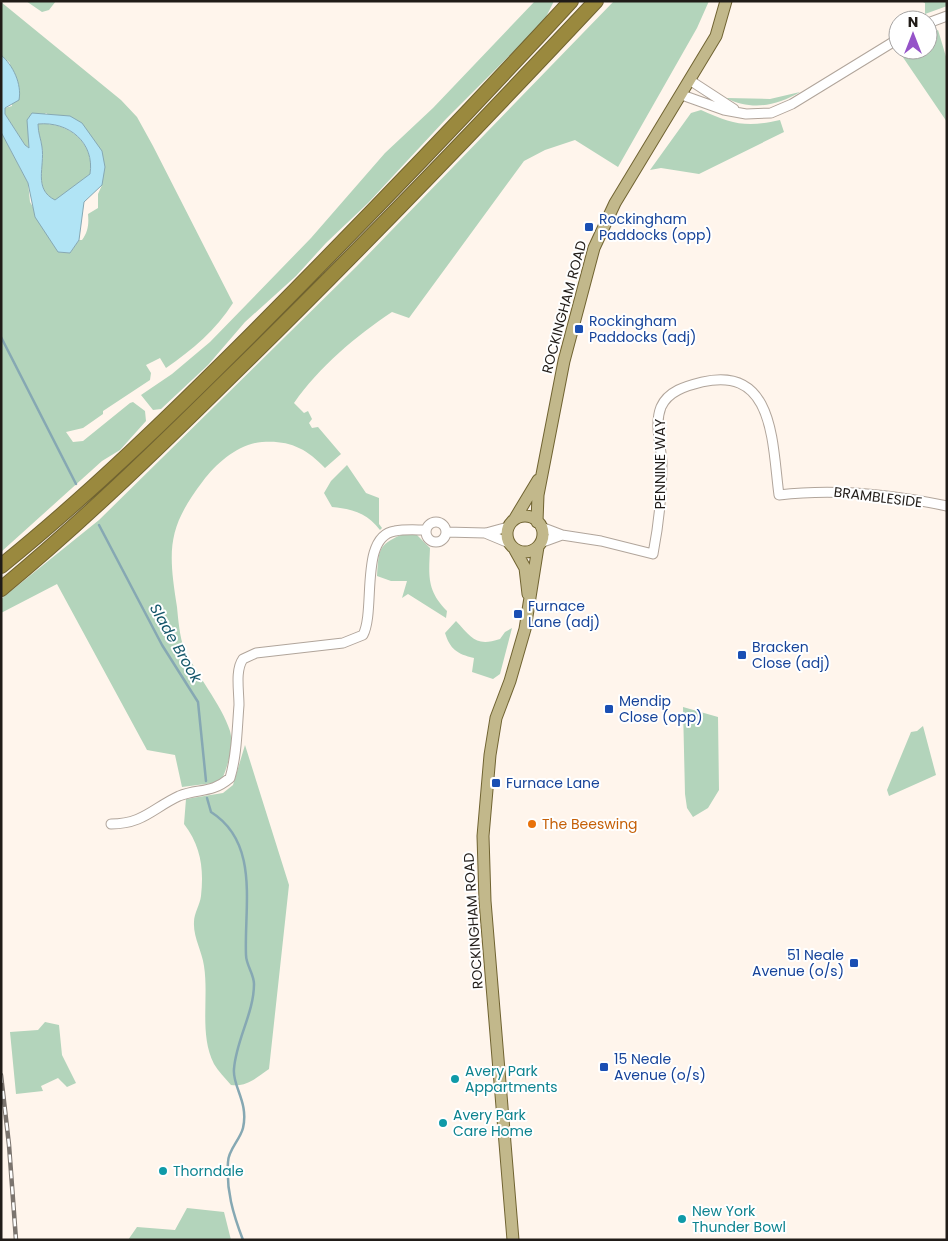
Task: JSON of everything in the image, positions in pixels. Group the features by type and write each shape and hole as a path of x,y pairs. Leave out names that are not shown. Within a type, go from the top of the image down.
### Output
{"highway":[{"path":"1,566 107,475 208,378 382,204 571,1"},
{"path":"1,589 64,537 118,488 277,331 451,155 596,1"}],"main road":[{"name":"ROCKINGHAM ROAD","path":"539,525 542,472 564,361 597,241 615,203 691,81 716,36 726,1"},
{"name":"ROCKINGHAM ROAD","path":"511,524 542,472"},
{"path":"526,516 539,525 539,545 527,552 512,546 511,524 526,516"},
{"name":"ROCKINGHAM ROAD","path":"513,1240 485,900 483,836 488,764 496,718 510,681 529,606 539,545"},
{"name":"ROCKINGHAM ROAD","path":"512,546 525,568 529,606"}],"street":[{"path":"682,95 738,112 771,113 792,104 888,46"},
{"path":"691,81 738,112"},
{"name":"PENNINE WAY","path":"562,535 601,541 653,554 662,494 658,419 662,406 669,396 680,388 719,379 742,384 756,395 767,416 779,495"},
{"name":"BRAMBLESIDE","path":"779,495 826,491 855,492 947,506"},
{"path":"436,522 443,524 446,532 443,540 434,542 428,539 426,530 430,523 436,522"},
{"path":"446,532 485,533 511,524"},
{"path":"539,525 562,535"},
{"path":"111,824 127,824 137,821 177,797 212,790 230,778 234,767 239,672 243,659 256,653 343,643 363,634 368,621 374,548 382,537 393,531 426,530"},
{"path":"485,533 512,546"},
{"path":"539,545 562,535"}],"green space":[{"path":"26,1 56,1 49,10 42,12"},
{"path":"535,1 554,1 544,21 446,119 368,203 326,243 296,276 245,322 208,365 161,409 153,410 141,395 172,374 210,342 311,238 385,153 433,108"},
{"path":"614,1 709,1 697,28 618,167 575,140 545,150 524,161 409,318 392,312 378,321 339,353 315,377 294,403 304,413 308,411 312,419 309,423 312,428 318,427 341,454 325,468 304,450 289,444 262,442 245,446 236,450 215,468 203,481 182,512 173,540 172,554 172,570 181,639 189,658 226,721 230,731 231,749 222,779 213,783 182,787 175,755 147,750 57,584 1,613 1,599 99,520 357,266"},
{"path":"921,1 947,1 947,6 936,10 925,10 925,3"},
{"path":"1,2 121,100 137,117 233,303 211,331 185,354 166,368 160,358 146,365 151,373 150,380 103,411 103,414 83,428 66,432 73,442 83,441 130,403 133,402 145,411 146,421 120,450 102,461 1,552 1,132 28,183 30,202 59,252 70,253 79,240 82,240 88,228 88,214 98,208 98,194 102,185 102,151 46,113 28,130 29,148 25,145 5,114 5,108 12,106 10,63 1,55"},
{"path":"938,30 947,60 947,122 905,60 938,60"},
{"path":"800,92 782,101 755,106 745,105 726,98 770,99"},
{"path":"701,110 722,119 739,123 758,124 780,120 784,132 699,174 661,168 650,170 691,113"},
{"path":"38,124 49,124 69,131 78,137 88,153 90,174 55,201 48,196 42,183 43,155"},
{"path":"347,465 366,493 379,498 379,524 382,528 380,530 375,524 359,513 332,507 324,493 331,481"},
{"path":"401,535 417,535 430,548 430,582 435,596 447,611 446,618 408,594 402,598 407,581 391,581 377,576 379,555 383,546"},
{"path":"456,621 475,639 485,642 500,639 505,632 512,628 500,674 493,679 472,672 474,658 463,655 455,650 449,643 445,633"},
{"path":"683,707 718,717 719,790 708,808 693,817 687,808 685,794"},
{"path":"923,726 936,775 889,796 887,790 911,732 917,731"},
{"path":"245,745 289,885 269,1069 242,1085 231,1085 214,1064 207,1041 204,966 194,928 195,915 201,896 202,876 198,849 184,824 186,799 223,793 233,785"},
{"path":"45,1022 59,1025 62,1055 76,1083 67,1087 58,1078 41,1086 43,1091 16,1094 10,1032 38,1030"},
{"path":"187,1208 224,1212 231,1240 128,1240 137,1227 175,1230"}],"water":[{"path":"1,55 16,75 20,94 19,100 5,108 5,114 25,145 29,148 27,120 32,113 70,116 82,123 102,151 105,167 102,185 84,202 79,240 70,253 58,252 35,217 28,183 1,132","holes":["38,124 60,126 78,136 84,144 90,163 90,174 55,200 44,190 41,177 43,155"]}],"waterway":[{"name":"Slade Brook","path":"1,337 76,484"},
{"name":"Slade Brook","path":"99,525 162,645 198,702 206,781"},
{"name":"Slade Brook","path":"207,798 211,812 226,825 237,841 243,858 246,877 246,955 254,984 251,1005 235,1058 234,1069 235,1082 244,1110 243,1128 230,1153 228,1172 231,1202 243,1240"}],"railway":[{"path":"1,1075 9,1145 16,1240"}],"place":[{"name":"Rockingham Paddocks (opp)","path":"589,227"},
{"name":"Rockingham Paddocks (adj)","path":"579,329"},
{"name":"Furnace Lane (adj)","path":"518,614"},
{"name":"Bracken Close (adj)","path":"742,655"},
{"name":"Mendip Close (opp)","path":"609,709"},
{"name":"Furnace Lane","path":"496,783"},
{"name":"The Beeswing","path":"532,824"},
{"name":"51 Neale Avenue (o/s)","path":"854,963"},
{"name":"15 Neale Avenue (o/s)","path":"604,1067"},
{"name":"Avery Park Appartments","path":"455,1079"},
{"name":"Avery Park Care Home","path":"443,1123"},
{"name":"Thorndale","path":"163,1171"},
{"name":"New York Thunder Bowl","path":"682,1219"}]}
